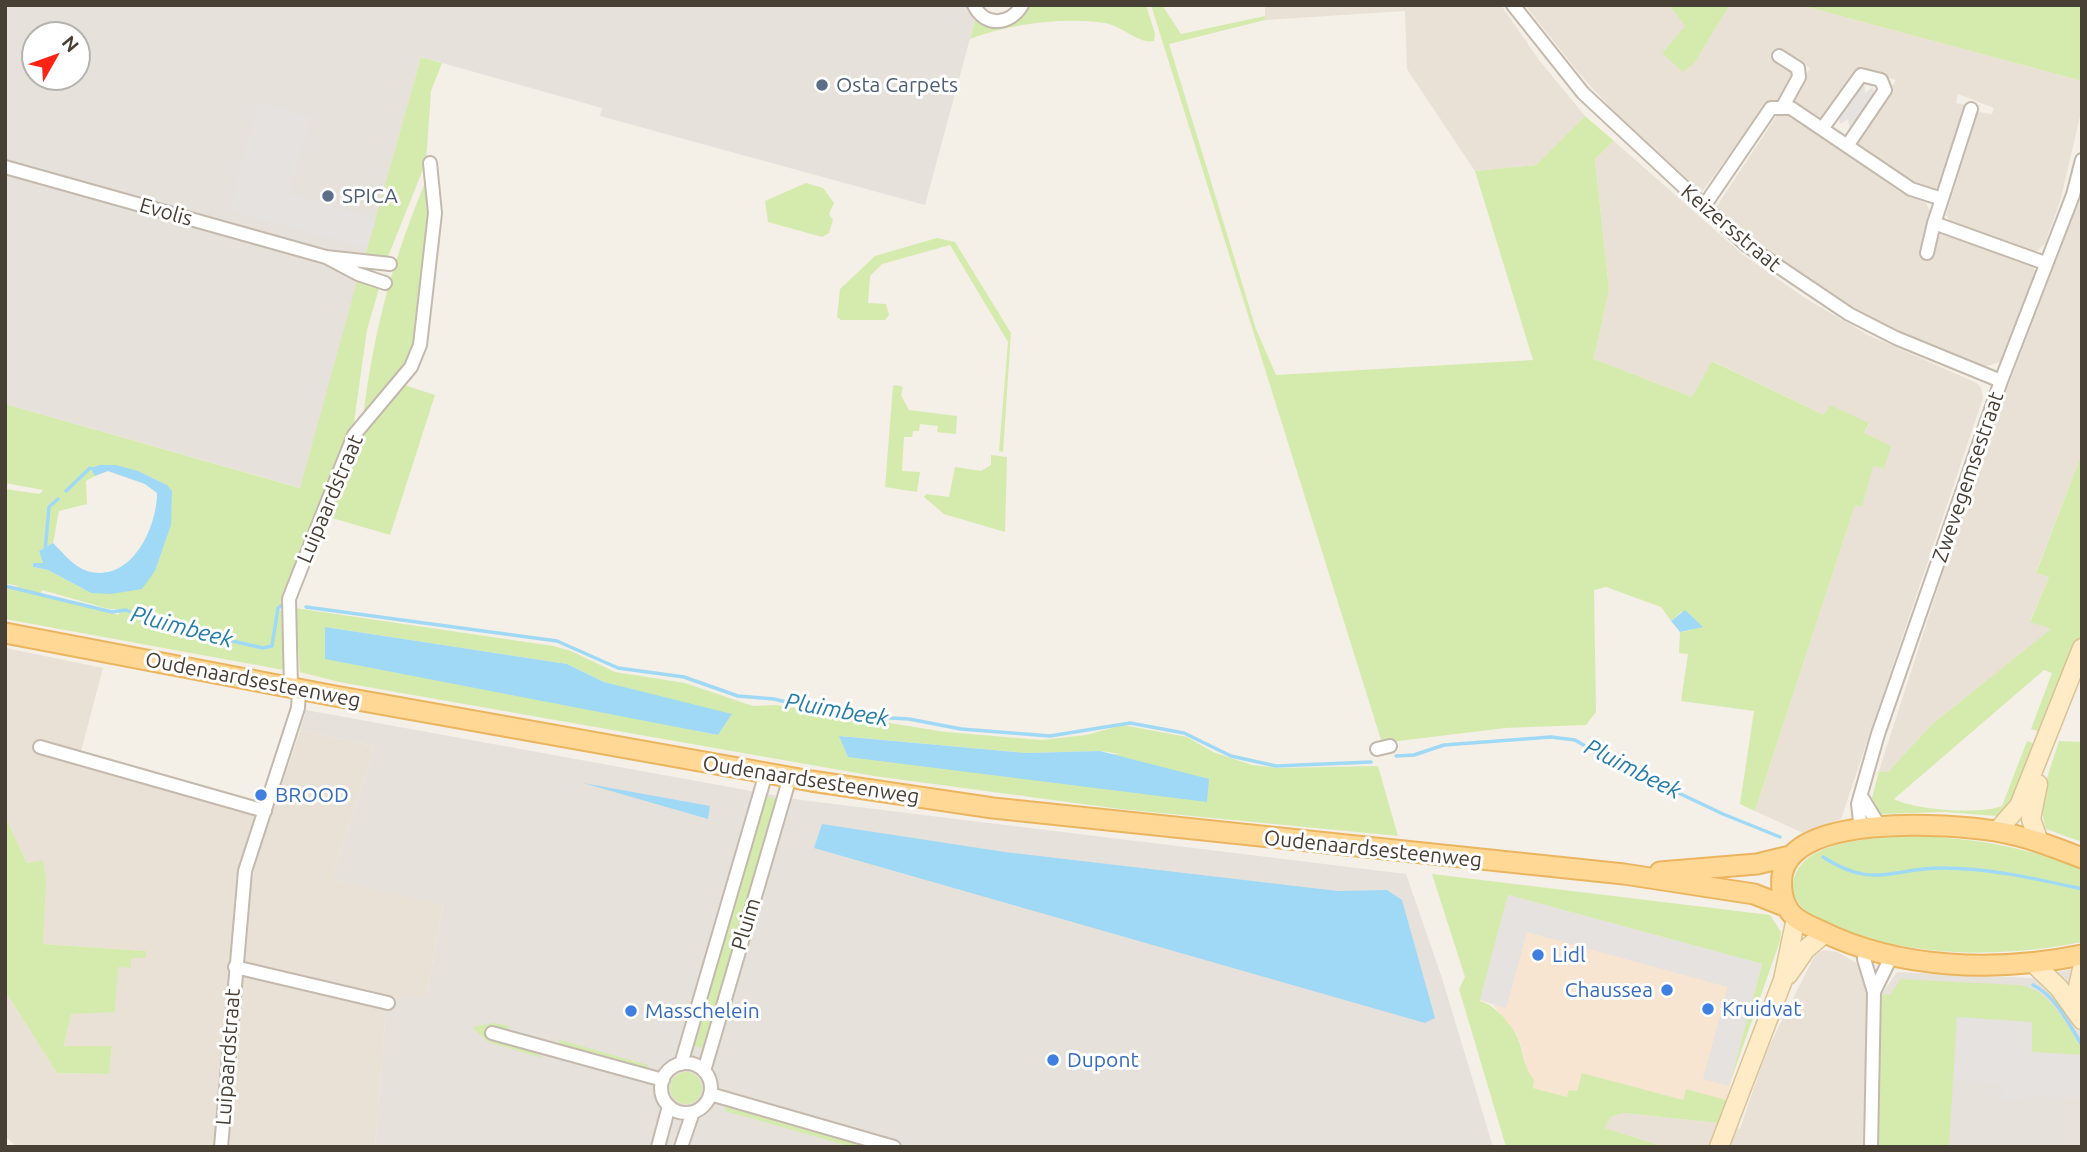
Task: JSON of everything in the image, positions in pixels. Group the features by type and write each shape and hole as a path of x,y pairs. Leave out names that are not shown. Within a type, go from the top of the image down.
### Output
{"main road":[{"name":"Oudenaardsesteenweg","path":"5,633 766,773 993,808 1624,874 1754,894 1825,933 1892,954 1963,965 2033,962 2082,955"},
{"name":"Oudenaardsesteenweg","path":"1624,874 1757,864 1790,856 1817,839 1870,828 1920,825 1997,831 2039,842 2082,858"},
{"path":"1790,856 1782,879 1791,913"}],"street":[{"path":"974,5 984,18 999,22 1012,18 1022,5"},
{"name":"Keizersstraat","path":"1513,5 1583,93 1745,244 1849,314 1896,338 2001,381"},
{"path":"1779,56 1798,68 1799,77 1782,108"},
{"path":"1822,129 1861,75 1881,80 1885,90 1847,146"},
{"path":"1703,206 1771,108 1791,108 1911,189 1942,199"},
{"path":"1927,253 1971,109"},
{"name":"Zwevegemsestraat","path":"1870,828 1858,816 1878,734 2001,381 2073,195 2082,160"},
{"name":"Luipaardstraat","path":"221,1147 245,871 298,708 289,599 354,435 411,367 420,345 435,213 429,163"},
{"name":"Evolis","path":"5,167 326,257 390,264"},
{"path":"1934,223 2045,263"},
{"name":"Evolis","path":"326,257 358,274 385,284"},
{"path":"1997,831 2019,806 2082,648"},
{"path":"2039,842 2031,819 2032,810 2054,719"},
{"path":"40,747 265,811"},
{"name":"Pluim","path":"681,1063 766,773"},
{"name":"Pluim","path":"704,1071 790,777"},
{"path":"1861,796 1870,828"},
{"path":"1719,1147 1783,980 1791,913"},
{"path":"1783,980 1807,949 1825,933"},
{"path":"1864,947 1864,959 1874,992 1871,1147"},
{"path":"1874,992 1892,954"},
{"path":"2033,962 2059,988 2082,1020"},
{"name":"Luipaardstraat","path":"235,967 387,1003"},
{"path":"2082,969 2078,988 2082,1000"},
{"path":"492,1033 663,1080"},
{"path":"681,1063 694,1064 704,1071 709,1078 710,1094 701,1108 693,1112 676,1111 669,1106 662,1094 663,1080 670,1069 681,1063"},
{"path":"710,1094 894,1147"},
{"path":"658,1147 669,1106"},
{"path":"681,1147 693,1112"}],"shaded area":[{"path":"5,5 979,5 925,205 600,116 602,108 421,57 301,488 5,404"},
{"path":"1265,5 1501,5 1539,60 1585,116 1536,165 1475,171 1407,69 1405,11 1265,20"},
{"path":"1525,5 1669,5 1686,26 1662,53 1695,62 1730,5 1800,5 2082,81 2081,112 2061,198 2045,244 2036,252 1951,222 1946,215 1978,112 1992,114 1994,108 1958,94 1956,103 1965,105 1936,191 1907,182 1855,144 1896,80 1860,69 1823,120 1795,102 1794,94 1810,68 1780,49 1775,57 1794,68 1796,75 1781,101 1766,105 1701,193 1618,116 1578,72"},
{"path":"1864,80 1865,93 1873,87 1875,96 1850,132 1848,119 1840,124 1839,116"},
{"path":"258,102 311,118 289,193 376,219 367,248 229,211"},
{"path":"1777,115 1793,116 1900,192 1926,203 1932,216 1925,253 1933,255 1940,234 2027,260 2033,265 2035,272 2003,361 1984,367 1902,335 1803,278 1715,209"},
{"path":"1614,141 1742,254 1805,298 1868,335 1977,383 1981,388 1983,398 1841,819 1803,833 1755,811 1855,505 1862,507 1864,433 1869,424 1824,415 1713,361 1692,397 1594,359 1609,289 1595,159"},
{"path":"2082,192 2082,453 2036,572 2049,577 2030,621 2052,629 1931,725 1888,772 1879,771 1974,476"},
{"path":"6,648 103,668 81,751 258,802 237,879 217,1147 17,1147 5,1136 5,991 57,1073 109,1074 112,1046 64,1046 71,1013 118,967 131,967 131,958 145,958 145,951 43,944 43,861 27,863 5,816"},
{"path":"306,710 801,800 1406,874 1442,978 1493,1147 375,1147 386,1008 405,993 426,998 443,905 332,880 374,746 300,731"},
{"path":"300,731 374,746 332,880 443,904 426,998 386,1008 375,1147 229,1147 250,891 256,860"},
{"path":"1508,895 1762,964 1726,1100 1686,1090 1683,1101 1583,1073 1577,1092 1567,1097 1532,1088 1520,1042 1493,1004 1480,1000"},
{"path":"1508,895 1762,964 1729,1086 1703,1079 1728,987 1527,932 1506,1008 1480,1000"},
{"path":"1824,950 1838,952 1861,966 1866,986 1870,1023 1863,1147 1665,1147 1605,1128 1610,1117 1624,1113 1718,1123 1740,1129 1766,1052 1816,953"},
{"path":"2082,967 2082,1147 1876,1147 1882,994 1897,972 2031,978"},
{"path":"1957,1017 2032,1022 2032,1052 2082,1055 2082,1099 2027,1095 2026,1100 2001,1098 2002,1083 1954,1080"}],"green space":[{"path":"1026,5 1146,5 1155,34 1154,41 1142,40 1105,23 1088,21 1054,21 1019,26 970,39 976,17 984,23"},
{"path":"1151,5 1162,5 1181,34 1265,16 1265,20 1169,44 1256,329 1276,375 1533,360 1475,171 1536,165 1585,116 1614,141 1595,159 1609,289 1594,359 1692,397 1712,361 1824,415 1830,405 1869,423 1864,433 1891,446 1884,469 1873,466 1862,507 1855,505 1755,811 1740,804 1754,711 1681,701 1688,654 1679,653 1680,632 1692,630 1681,612 1671,621 1661,607 1606,587 1594,590 1596,712 1586,725 1505,728 1382,743"},
{"path":"1669,5 1730,5 1695,62 1683,72 1662,53 1685,26"},
{"path":"1800,5 2082,5 2082,81"},
{"path":"421,57 442,63 431,91 426,162 387,259 365,256"},
{"path":"430,171 432,193 413,355 363,417 373,352 387,292"},
{"path":"806,183 823,188 834,203 829,214 833,220 829,233 822,237 768,222 765,201"},
{"path":"937,238 955,242 1011,333 1003,452 999,451 1008,342 950,245 882,264 870,276 868,303 886,304 889,315 885,320 841,320 837,317 840,289 875,256"},
{"path":"358,278 380,285 367,330 353,429 322,495 287,596 276,610 288,611 284,670 5,619 5,588 17,589 18,586 5,583 5,489 40,494 43,490 5,483 5,404 300,488","holes":["100,465 135,471 167,485 160,553 155,571 91,593 48,570 33,567 43,563 39,551 53,543 59,511 87,504 86,481 95,476 90,468","42,590 109,609 119,609 119,615 40,595"]},
{"path":"401,384 435,395 390,535 325,516 363,428"},
{"path":"893,386 903,387 901,395 909,410 957,416 956,434 937,432 938,426 920,424 919,431 913,431 912,437 904,437 902,471 920,472 917,492 885,487"},
{"path":"2082,453 2082,634 2068,658 2041,732 2031,729 2052,673 2044,670 1894,799 1916,806 1947,810 1992,809 2002,806 2027,741 2037,745 2013,808 1997,816 1945,812 1881,814 1872,798 1879,771 1888,772 1931,725 2051,629 2030,622 2049,577 2036,573"},
{"path":"991,455 1007,457 1005,532 944,514 924,497 926,494 949,497 955,467 981,471 991,465"},
{"path":"295,608 553,646 571,651 615,672 685,683 753,706 776,705 946,732 1041,740 1086,735 1123,725 1187,737 1213,752 1252,765 1278,768 1378,766 1398,836 1120,809 874,776 339,682 300,672","holes":["325,627 567,664 604,682 731,715 718,735 521,695","840,736 1026,753 1101,751 1120,754 848,757"]},
{"path":"2059,741 2082,742 2082,842 2046,829 2043,818 2045,785"},
{"path":"762,795 776,799 705,1049 691,1045"},
{"path":"5,816 27,863 43,860 46,880 43,944 146,951 146,958 131,958 131,968 118,967 115,1012 71,1014 64,1046 112,1046 109,1074 57,1073 5,991"},
{"path":"1915,836 2000,845 2041,855 2082,870 2082,942 2049,948 1979,953 1910,947 1843,929 1808,913 1796,899 1793,885 1798,869 1824,849 1862,840"},
{"path":"1432,874 1770,915 1781,932 1780,941 1729,1086 1762,964 1508,895 1480,1001 1498,1012 1514,1031 1534,1080 1533,1088 1567,1097 1569,1090 1577,1091 1582,1073 1683,1100 1686,1089 1726,1100 1718,1123 1624,1113 1610,1117 1605,1128 1665,1147 1506,1147 1459,989 1465,977"},
{"path":"1900,979 2019,985 2030,988 2057,1010 2082,1049 2082,1055 2031,1052 1957,1017 1949,1147 1876,1147 1882,994 1890,995"},
{"path":"495,1023 509,1026 508,1030 494,1027 490,1039 536,1052 542,1058 488,1042 474,1029 475,1026"},
{"path":"557,1039 648,1065 648,1070 562,1045"},
{"path":"686,1072 698,1076 702,1088 698,1100 686,1104 674,1100 670,1088 674,1076"},
{"path":"726,1107 870,1147 852,1147 725,1111"}],"water":[{"path":"116,465 138,471 167,485 172,491 171,525 155,571 142,589 111,594 91,593 48,570 33,567 33,563 43,563 39,551 53,543 78,566 87,571 103,573 116,569 138,550 152,522 157,493 145,484 108,471 95,476 90,468"},
{"path":"1685,610 1703,627 1680,632 1671,621"},
{"path":"325,627 567,664 604,682 732,714 718,735 325,659"},
{"path":"839,736 1026,753 1100,751 1209,779 1207,802 848,757"},
{"path":"583,783 710,806 708,819"},
{"path":"822,824 1005,852 1338,891 1387,890 1402,900 1435,1018 1425,1023 814,848"}],"waterway":[{"path":"66,491 90,468"},
{"path":"45,552 49,507 58,499"},
{"name":"Pluimbeek","path":"5,586 112,612 126,610 162,625 263,648 272,646 278,608 284,604"},
{"name":"Pluimbeek","path":"306,607 557,641 618,668 684,677 738,696 774,699 838,715 909,719 961,729 1050,736 1130,723 1184,733 1231,756 1276,766 1371,762"},
{"name":"Pluimbeek","path":"1396,756 1414,755 1444,745 1551,737 1575,740 1611,761 1723,814 1780,837"},
{"name":"Pluimbeek","path":"1823,857 1856,873 1869,875 1960,868 2082,889"},
{"path":"2033,985 2049,996 2082,1045"}],"place":[{"name":"Osta Carpets","path":"822,85"},
{"name":"SPICA","path":"328,196"},
{"name":"BROOD","path":"261,795"},
{"name":"Lidl","path":"1538,955"},
{"name":"Chaussea","path":"1667,990"},
{"name":"Kruidvat","path":"1708,1009"},
{"name":"Masschelein","path":"631,1011"},
{"name":"Dupont","path":"1053,1060"}]}
